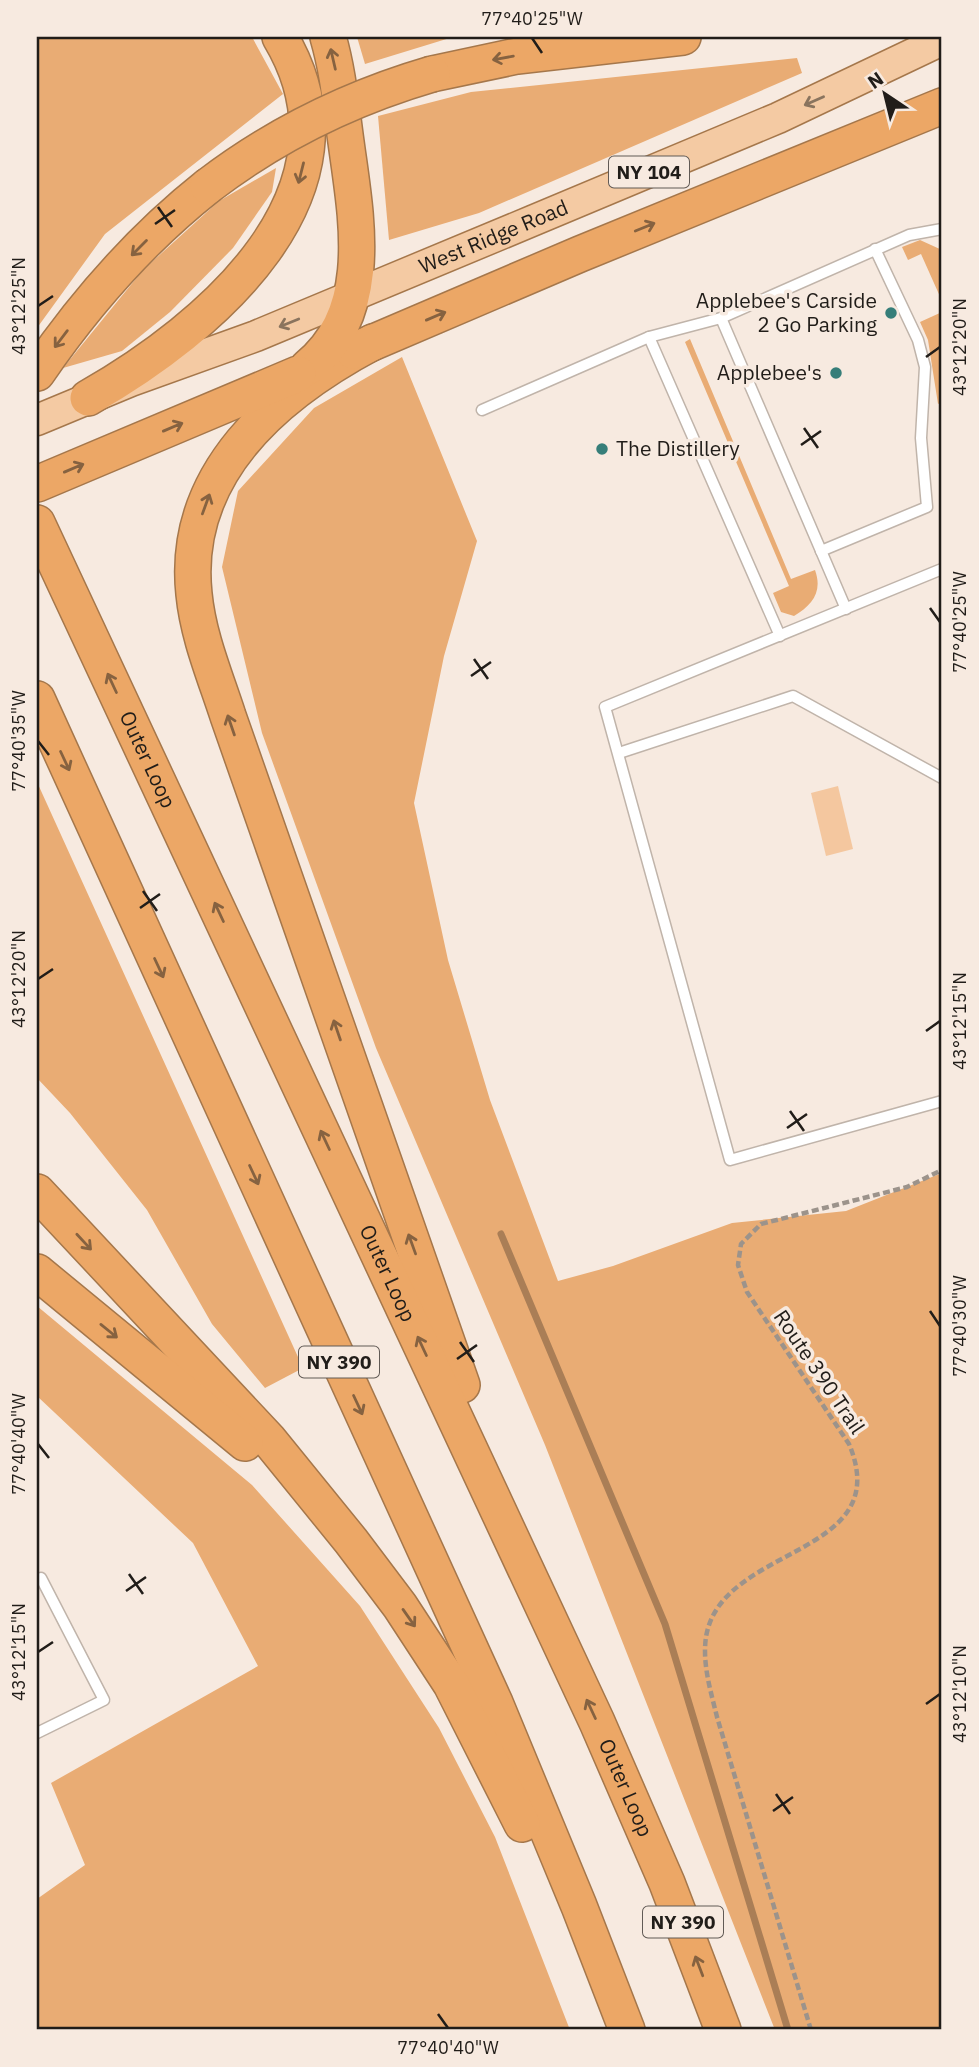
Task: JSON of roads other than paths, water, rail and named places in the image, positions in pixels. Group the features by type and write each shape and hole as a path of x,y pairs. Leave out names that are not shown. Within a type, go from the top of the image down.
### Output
{"highway":[{"path":"88,398 160,352 216,307 261,256 285,216 302,169 307,128 299,79 280,37"},
{"path":"300,373 314,362 334,338 352,297 357,251 356,219 335,66 328,37"},
{"path":"37,373 87,306 143,243 208,186 257,150 308,121 362,97 432,74 517,56 683,37"},
{"name":"NY 104","path":"37,484 580,254 942,106"},
{"path":"373,342 298,388 269,412 234,451 215,482 202,513 193,558 194,596 201,632 232,728 381,1158 544,1608"},
{"name":"Outer Loop","path":"37,516 43,536 651,1842 723,2030"},
{"name":"NY 390","path":"37,699 508,1733 627,2030"},
{"path":"37,1192 269,1440 368,1563 427,1644 463,1705 619,2030"},
{"path":"37,1272 239,1437 307,1500 368,1563"}],"main road":[{"name":"West Ridge Road","path":"37,420 352,297 778,118 942,40"}],"lane":[{"path":"482,410 649,337 721,318 909,234 942,229"},
{"path":"821,551 927,507 921,438 925,367 918,340 875,249"},
{"path":"721,318 846,609"},
{"path":"649,337 780,636"},
{"path":"942,569 605,707 730,1160 942,1101"},
{"path":"618,753 793,696 942,778"},
{"path":"37,1580 41,1578 104,1700 37,1733"}],"waterway":[{"path":"501,1234 665,1624 788,2030"}],"place":[{"name":"Applebee's Carside 2 Go Parking","path":"891,313"},
{"name":"Applebee's","path":"836,373"},
{"name":"The Distillery","path":"602,449"}]}
